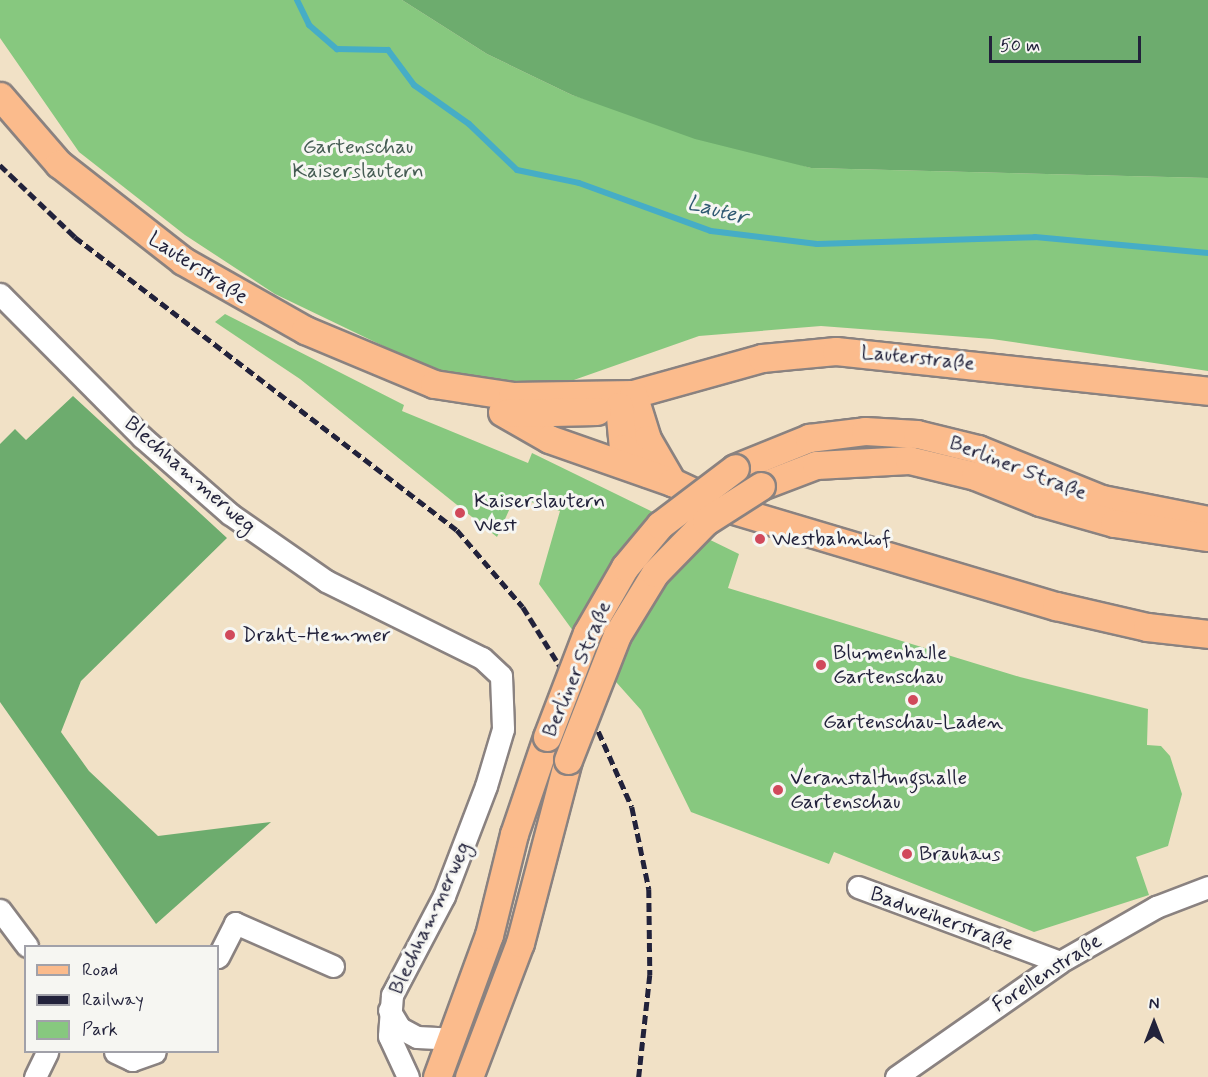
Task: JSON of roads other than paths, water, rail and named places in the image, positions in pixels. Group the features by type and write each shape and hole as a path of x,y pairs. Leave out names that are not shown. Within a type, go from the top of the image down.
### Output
{"main road":[{"name":"Lauterstraße","path":"0,96 59,164 183,261 304,330 502,412 558,415 626,400 762,357 836,351 1208,392"},
{"name":"Lauterstraße","path":"434,384 512,396 626,400"},
{"path":"626,400 623,448 662,478"},
{"path":"502,412 549,438 662,478 730,509 1056,606 1204,632"},
{"name":"Berliner Straße","path":"437,1077 452,1039 548,737 587,633 625,567 660,525 735,468 809,438 865,431 917,434 978,449 1102,499 1205,534"},
{"name":"Berliner Straße","path":"469,1077 520,944 568,760 617,635 650,580 690,535 761,486 816,465 909,460 975,476 1073,512 1205,534"}],"street":[{"name":"Blechhammerweg","path":"0,294 142,437 230,514 326,581 482,658 501,676 503,729 486,786 444,896 389,1010 389,1036 408,1077"},
{"name":"Badweiherstraße","path":"858,887 1060,962"},
{"name":"Forellenstraße","path":"896,1077 1060,962 1156,907 1208,887"},
{"path":"0,909 26,945"},
{"path":"219,955 235,923 333,966"},
{"name":"Blechhammerweg","path":"389,1010 400,1028 417,1037 452,1039"},
{"path":"34,1077 46,1053"},
{"path":"117,1053 132,1060 152,1053"}],"waterway":[{"name":"Lauter","path":"297,0 309,25 337,49 388,50 414,85 469,124 517,170 579,183 711,231 817,244 1035,237 1208,253"}],"railway":[{"path":"0,165 75,237 457,530 523,607 593,719 632,807 649,889 650,975 639,1077"}],"place":[{"name":"Kaiserslautern West","path":"460,513"},
{"name":"Westbahnhof","path":"760,539"},
{"name":"Draht-Hemmer","path":"230,635"},
{"name":"Blumenhalle Gartenschau","path":"821,665"},
{"name":"Gartenschau-Laden","path":"913,700"},
{"name":"Veranstaltungshalle Gartenschau","path":"778,790"},
{"name":"Brauhaus","path":"907,854"}],"park label":[{"name":"Gartenschau Kaiserslautern","path":"358,159"}]}
